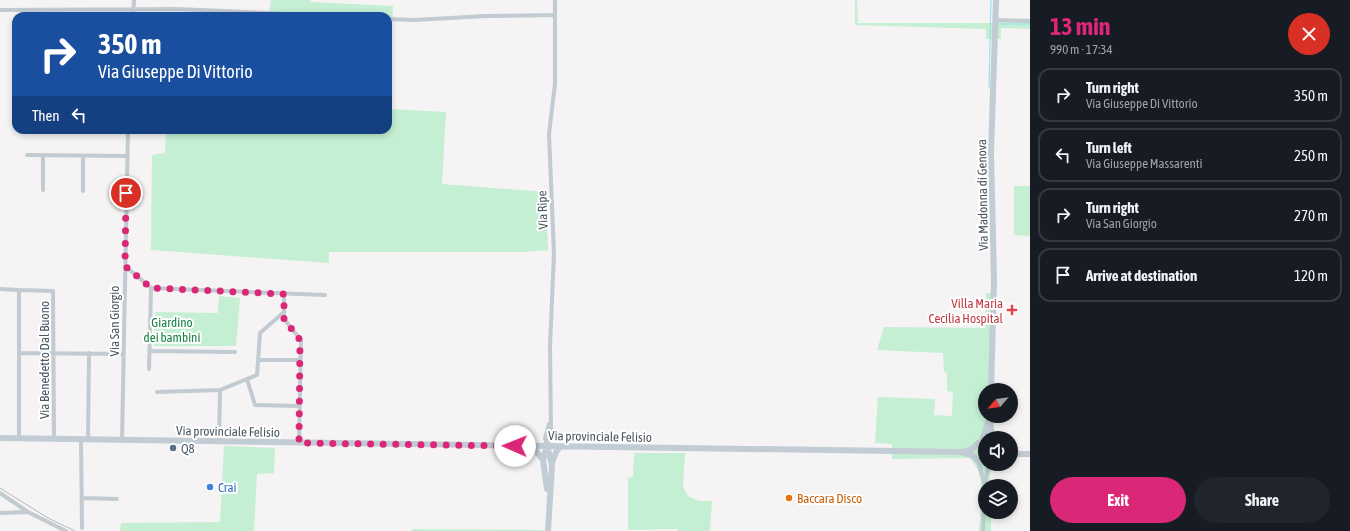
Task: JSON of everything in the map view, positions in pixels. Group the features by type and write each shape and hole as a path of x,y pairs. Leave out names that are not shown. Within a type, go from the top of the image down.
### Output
{"main road":[{"name":"Via Madonna di Genova","path":"991,383 994,282 991,153 996,0"},
{"name":"Via provinciale Felisio","path":"0,438 122,441 960,452"},
{"path":"960,452 974,448 978,445"},
{"path":"515,446 532,449 540,455 549,499"},
{"path":"542,460 547,446"},
{"path":"547,446 552,465"},
{"path":"548,531 552,465 556,452 560,447"},
{"path":"974,448 978,457"},
{"path":"960,452 978,459"},
{"path":"1018,454 1030,454"}],"street":[{"path":"134,0 134,9"},
{"name":"Via Ripe","path":"547,446 552,435 550,420 551,300 554,254 549,134 554,84 555,0"},
{"path":"0,10 177,9 244,12"},
{"path":"392,18 414,20 486,16 554,15"},
{"path":"996,20 1030,21"},
{"name":"Via San Giorgio","path":"122,441 128,134"},
{"path":"27,156 127,156"},
{"path":"43,156 43,190"},
{"path":"83,156 83,192"},
{"path":"125,266 151,288 325,296"},
{"path":"149,370 151,288"},
{"path":"0,289 19,290 19,438"},
{"name":"Via Benedetto Dal Buono","path":"19,290 53,291 54,439"},
{"path":"284,294 284,319 300,340 299,443"},
{"path":"157,392 220,390 257,375 260,334 284,312"},
{"path":"150,351 235,352"},
{"path":"19,353 124,354"},
{"path":"88,440 89,354"},
{"path":"258,360 300,360"},
{"path":"248,379 255,405 300,406"},
{"path":"219,442 220,390"},
{"path":"81,440 82,528"},
{"path":"0,494 28,512 66,531"},
{"path":"82,498 117,499"},
{"path":"0,513 28,512"},
{"path":"984,519 984,531"}],"green space":[{"path":"271,0 311,0 311,2 393,6 392,24 392,12 270,12"},
{"path":"855,0 857,0 858,23 997,23 997,19 1030,19 1030,29 1001,28 1001,39 986,39 986,29 855,25"},
{"path":"392,109 446,112 442,184 546,192 548,250 523,252 329,252 329,263 151,250 152,155 165,153 166,134 392,134"},
{"path":"1014,186 1030,186 1030,236 1014,235"},
{"path":"986,293 995,293 994,383 978,383 978,423 993,423 994,431 978,431 978,471 969,458 892,459 892,444 875,443 878,397 935,399 934,415 952,416 953,392 947,391 947,373 944,372 943,353 877,350 884,327 985,328"},
{"name":"Giardino dei bambini","path":"219,296 240,298 236,346 154,346 155,312 218,313"},
{"path":"224,446 275,448 274,473 257,474 254,531 120,531 121,523 220,522"},
{"path":"634,453 685,453 683,487 688,496 699,501 712,501 710,531 678,531 677,529 628,530 628,478 633,477"},
{"path":"978,471 991,471 990,479 980,479"},
{"path":"980,519 991,519 991,531 979,531"},
{"path":"412,529 543,530 543,531 411,531"}],"waterway":[{"path":"989,88 991,0"},
{"path":"998,24 1030,24"}],"railway":[{"path":"0,488 48,518 75,531"}],"place":[{"name":"Villa Maria Cecilia Hospital","path":"1012,310"},
{"name":"Q8","path":"173,448"},
{"name":"Crai","path":"210,487"},
{"name":"Baccara Disco","path":"789,498"}],"route":[{"path":"126,193 125,266 151,288 284,294 284,319 300,340 299,443 515,446"}]}
